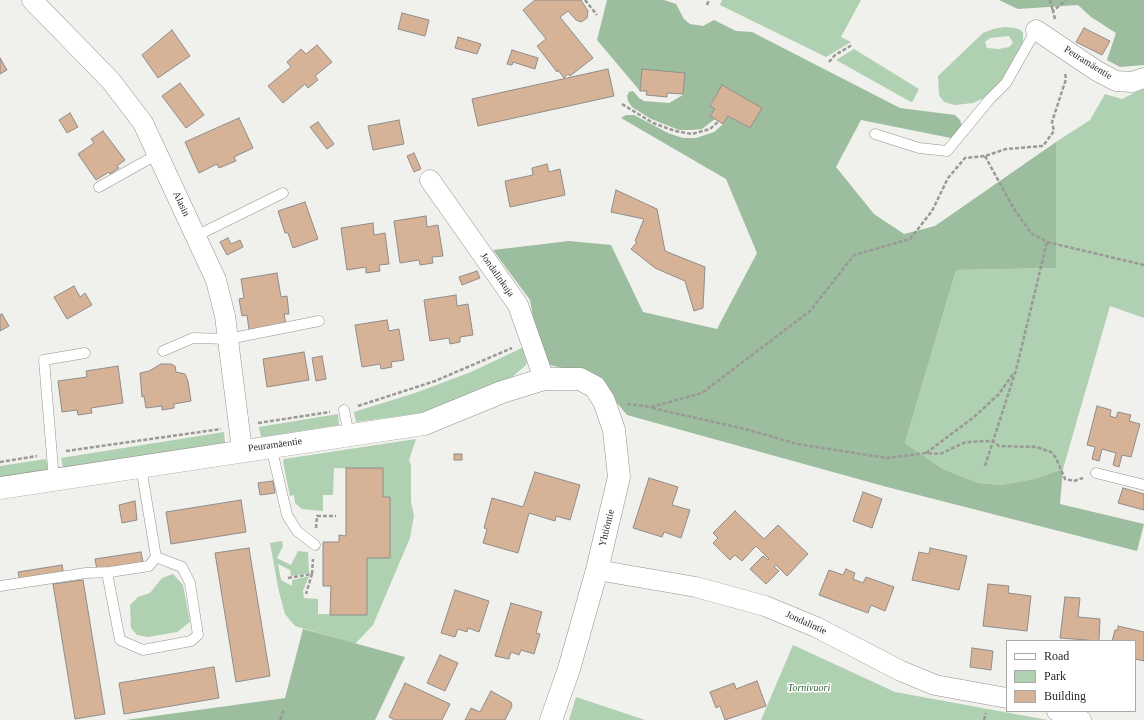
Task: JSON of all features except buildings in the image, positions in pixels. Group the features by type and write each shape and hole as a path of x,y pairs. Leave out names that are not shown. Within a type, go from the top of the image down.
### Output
{"street":[{"name":"Alasin","path":"32,0 111,80 143,123 158,154 216,280 225,316 242,450"},
{"name":"Peuramäentie","path":"1036,30 1116,81 1132,82 1144,78"},
{"name":"Jondalinkuja","path":"430,180 518,304 544,380"},
{"name":"Yhtiöntie","path":"544,380 580,379 595,387 604,401 614,430 619,477 597,570 569,669 551,720"},
{"name":"Peuramäentie","path":"0,488 242,450 424,424 502,392 544,380"},
{"name":"Jondalintie","path":"597,570 696,587 765,606 816,627 901,671 935,685 1006,698"},
{"path":"1060,712 1081,720"}],"lane":[{"path":"875,134 919,148 947,151 989,100 1006,83 1036,30"},
{"path":"98,187 158,154"},
{"path":"196,236 283,193"},
{"path":"163,351 193,338 228,339 319,321"},
{"path":"54,480 44,360 85,353"},
{"path":"344,410 348,435"},
{"path":"271,446 287,515 297,531 315,545"},
{"path":"0,586 86,573 110,572 149,566 156,557 141,467"},
{"path":"1096,473 1144,485"},
{"path":"110,572 108,578 120,640 143,650 191,641 198,635 190,583 182,567 156,557"}],"path":[{"path":"585,0 597,15"},
{"path":"707,5 709,0"},
{"path":"829,62 835,55 852,45"},
{"path":"651,407 702,393 810,311 854,254 910,239 932,211 948,178 965,158 985,156 1006,149 1043,146 1052,136 1054,131 1052,122 1054,113 1066,79 1062,57 1062,47"},
{"path":"622,104 653,123 675,131 692,134 710,129 719,121"},
{"path":"985,156 1022,223 1032,233 1047,242 1144,266"},
{"path":"985,466 1016,370 1047,242"},
{"path":"0,462 51,453 344,410 435,381 531,340"},
{"path":"926,453 974,416 999,394 1016,370"},
{"path":"604,401 651,407 749,430 797,444 887,458 926,453 940,454 966,442 993,441 999,446 1037,447 1051,452 1056,458 1065,479 1070,481 1081,479 1091,472 1096,473"},
{"path":"288,578 312,574 306,594"},
{"path":"280,720 284,709"}],"green space":[{"path":"607,0 664,0 676,4 684,19 690,24 703,26 714,20 736,31 752,32 900,108 955,115 960,120 962,126 956,136 951,138 861,120 836,167 874,214 904,234 935,226 1056,142 1056,268 956,270 905,443 943,469 978,483 1001,485 1034,479 1063,469 1060,504 1144,524 1137,551 887,487 627,415 599,381 577,371 549,365 538,347 530,300 493,250 569,241 611,245 643,312 717,329 757,253 726,179 621,118 626,115 634,115 668,133 683,138 696,138 714,132 723,124 728,116 750,128 761,108 722,85 710,105 715,109 710,116 715,119 702,129 679,130 651,119 632,107 627,96 629,92 633,91 644,101 669,103 683,95 685,73 642,69 640,91 597,40"},
{"path":"722,0 861,0 841,37 851,42 826,57 720,5"},
{"path":"999,0 1144,0 1144,65 1120,67 1107,60 1116,33 1091,17 1078,5 1018,9"},
{"path":"1005,27 1015,28 1021,30 1023,33 1023,45 998,86 986,97 973,103 955,105 944,102 939,95 938,76 983,33 993,29","holes":["1009,36 1013,43 1009,47 999,49 987,48 985,42 990,38"]},
{"path":"854,49 919,89 913,101 911,102 836,60"},
{"path":"1144,88 1144,318 1110,306 1063,469 1034,479 1001,485 978,483 943,469 905,443 956,270 1056,268 1056,142 1090,120 1105,94 1122,99"},
{"path":"524,347 528,357 526,365 512,377 469,399 422,413 356,422 354,412 418,392 471,372"},
{"path":"338,414 339,425 261,437 259,427"},
{"path":"224,432 225,443 63,468 61,458"},
{"path":"416,439 409,460 411,465 411,502 414,515 410,538 373,625 355,644 295,626 285,614 279,592 270,543 282,541 283,546 277,558 291,565 298,551 308,552 309,573 291,576 290,570 278,564 281,580 292,586 292,580 309,576 303,591 304,598 318,599 318,614 367,615 367,558 390,557 390,498 383,497 383,469 334,468 333,495 323,495 323,511 302,509 295,503 294,495 290,496 283,462 284,459"},
{"path":"46,459 48,470 0,477 0,466"},
{"path":"173,574 183,585 190,622 177,632 148,637 137,635 131,628 130,605 138,597 150,593 162,578"},
{"path":"303,629 405,657 375,720 126,720 285,698"},
{"name":"Tornivuori","path":"793,645 895,692 1048,720 761,720"},
{"path":"576,697 645,720 569,720"}]}
